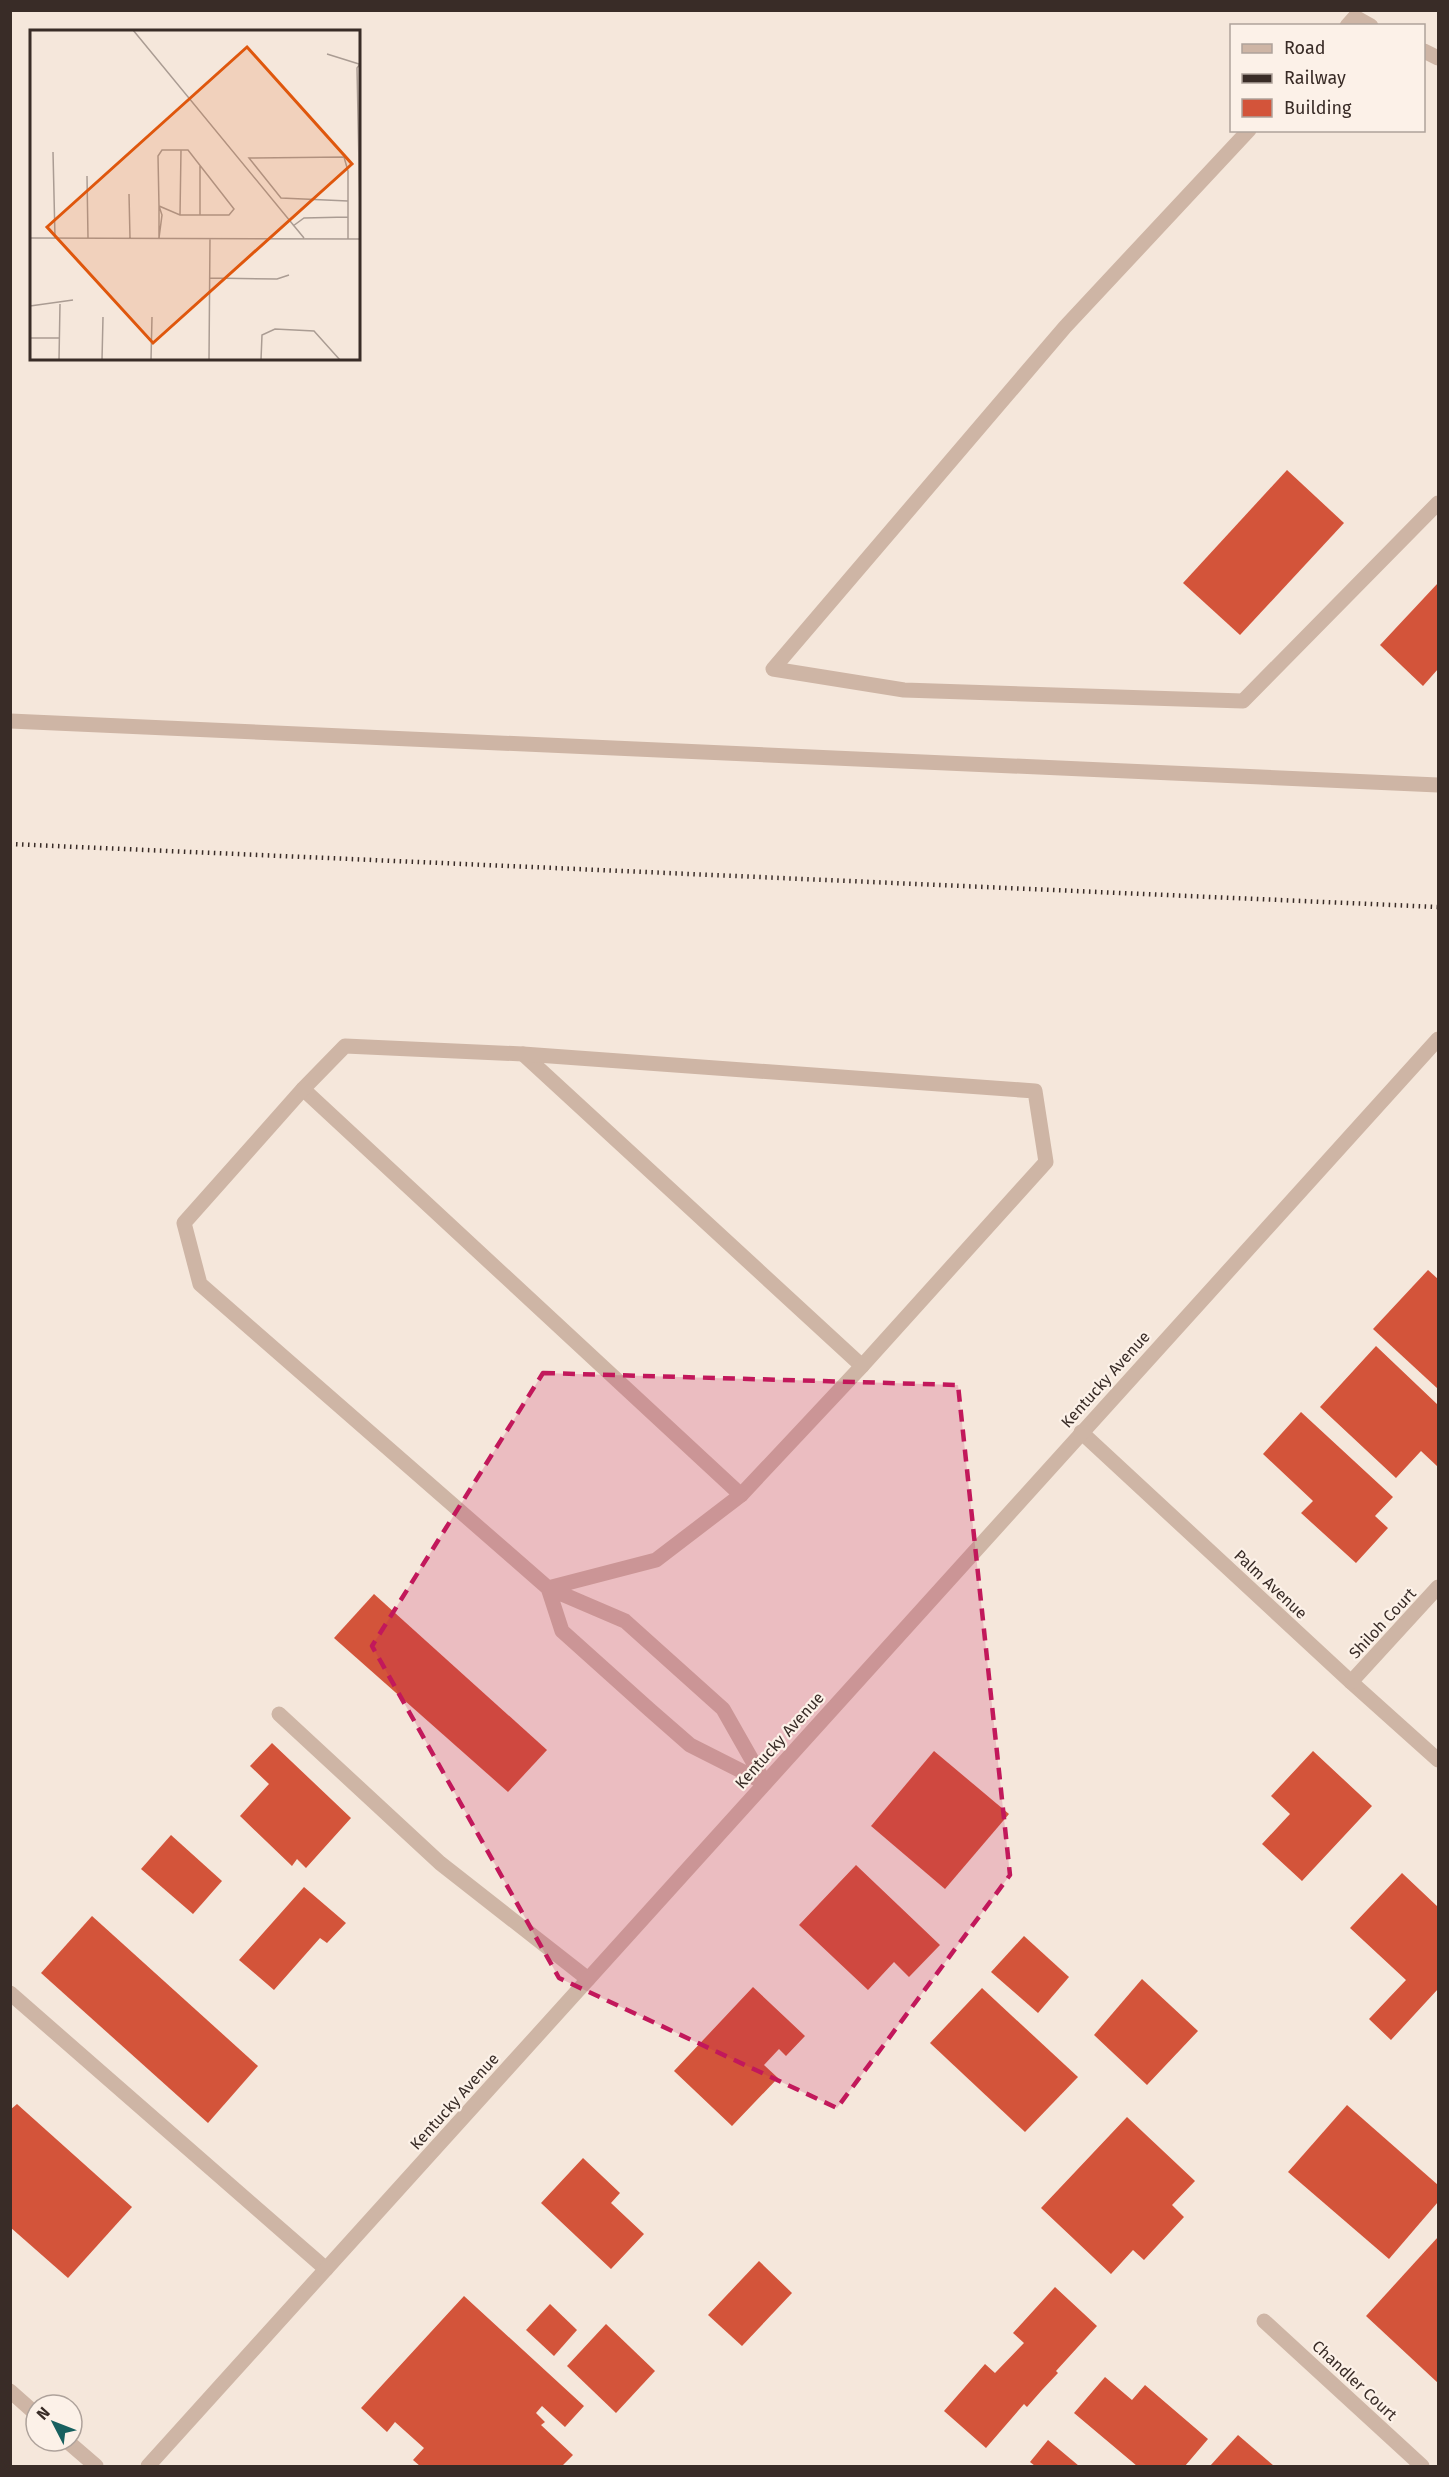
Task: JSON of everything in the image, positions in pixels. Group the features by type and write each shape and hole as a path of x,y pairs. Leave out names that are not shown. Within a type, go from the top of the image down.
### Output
{"street":[{"path":"1349,24 1355,18 1367,24"},
{"path":"1247,132 1065,327 773,669 904,690 1243,701 1438,503"},
{"path":"10,722 1438,786"},
{"name":"Kentucky Avenue","path":"148,2466 1438,1039"},
{"path":"548,1588 656,1560 741,1495 862,1366 1046,1162 1035,1091 524,1054 345,1046 303,1089 184,1223 200,1284 548,1588 625,1621 723,1709 765,1783"},
{"path":"524,1054 862,1366"},
{"path":"303,1089 741,1495"},
{"name":"Palm Avenue","path":"1082,1432 1438,1760"},
{"name":"Shiloh Court","path":"1351,1682 1438,1587"},
{"path":"548,1588 562,1631 690,1745 765,1783"},
{"path":"279,1714 440,1863 588,1979"},
{"path":"10,1993 326,2269"},
{"name":"Chandler Court","path":"1264,2321 1422,2466"},
{"path":"10,2391 24,2403"},
{"path":"81,2453 96,2466"}],"highlighted area":[{"path":"543,1373 958,1385 1010,1875 837,2108 559,1978 372,1646"}],"building":[{"path":"1287,470 1344,523 1240,635 1183,583"},
{"path":"1438,583 1438,669 1423,686 1380,645"},
{"path":"1428,1270 1438,1279 1438,1389 1373,1329"},
{"path":"1376,1346 1438,1405 1438,1467 1421,1451 1396,1478 1320,1407"},
{"path":"1301,1412 1393,1497 1375,1516 1388,1528 1356,1563 1301,1513 1313,1501 1263,1454"},
{"path":"374,1594 547,1750 508,1792 334,1638"},
{"path":"272,1743 351,1818 306,1868 297,1859 292,1866 240,1816 269,1784 250,1766"},
{"path":"934,1751 1009,1814 945,1889 871,1826"},
{"path":"1313,1751 1372,1806 1302,1881 1262,1844 1290,1814 1271,1796"},
{"path":"171,1835 222,1881 193,1914 141,1869"},
{"path":"856,1865 940,1945 909,1977 894,1962 868,1990 799,1925"},
{"path":"1402,1873 1438,1907 1438,1989 1391,2040 1369,2019 1406,1980 1350,1928"},
{"path":"304,1887 346,1923 327,1943 320,1938 274,1990 239,1960"},
{"path":"92,1916 258,2066 208,2123 41,1973"},
{"path":"1024,1936 1069,1977 1038,2013 991,1972"},
{"path":"1142,1979 1198,2031 1147,2085 1094,2035"},
{"path":"753,1987 805,2036 786,2056 779,2049 764,2065 778,2078 732,2126 674,2071"},
{"path":"982,1988 1078,2077 1025,2132 930,2043"},
{"path":"17,2104 132,2207 68,2278 10,2227 10,2110"},
{"path":"1347,2105 1438,2185 1438,2202 1389,2259 1288,2172"},
{"path":"1127,2117 1195,2181 1172,2205 1184,2217 1144,2260 1133,2250 1111,2274 1041,2208"},
{"path":"583,2158 620,2193 611,2203 644,2234 611,2269 541,2203"},
{"path":"1438,2237 1438,2383 1366,2316"},
{"path":"759,2261 792,2293 742,2346 708,2315"},
{"path":"1055,2287 1097,2326 1056,2371 1058,2373 1027,2407 1024,2404 986,2448 944,2411 985,2364 995,2373 1024,2343 1013,2333"},
{"path":"464,2296 584,2406 565,2427 542,2406 536,2413 545,2422 541,2425 573,2455 562,2466 420,2466 413,2460 424,2448 395,2422 387,2432 361,2408"},
{"path":"550,2304 577,2330 554,2356 526,2330"},
{"path":"606,2324 655,2371 616,2413 567,2366"},
{"path":"1105,2377 1132,2400 1145,2385 1208,2439 1185,2466 1137,2466 1074,2413"},
{"path":"1238,2435 1274,2466 1210,2466"},
{"path":"1048,2440 1079,2466 1035,2466 1030,2462"}],"railway":[{"path":"10,844 1438,907"}]}
